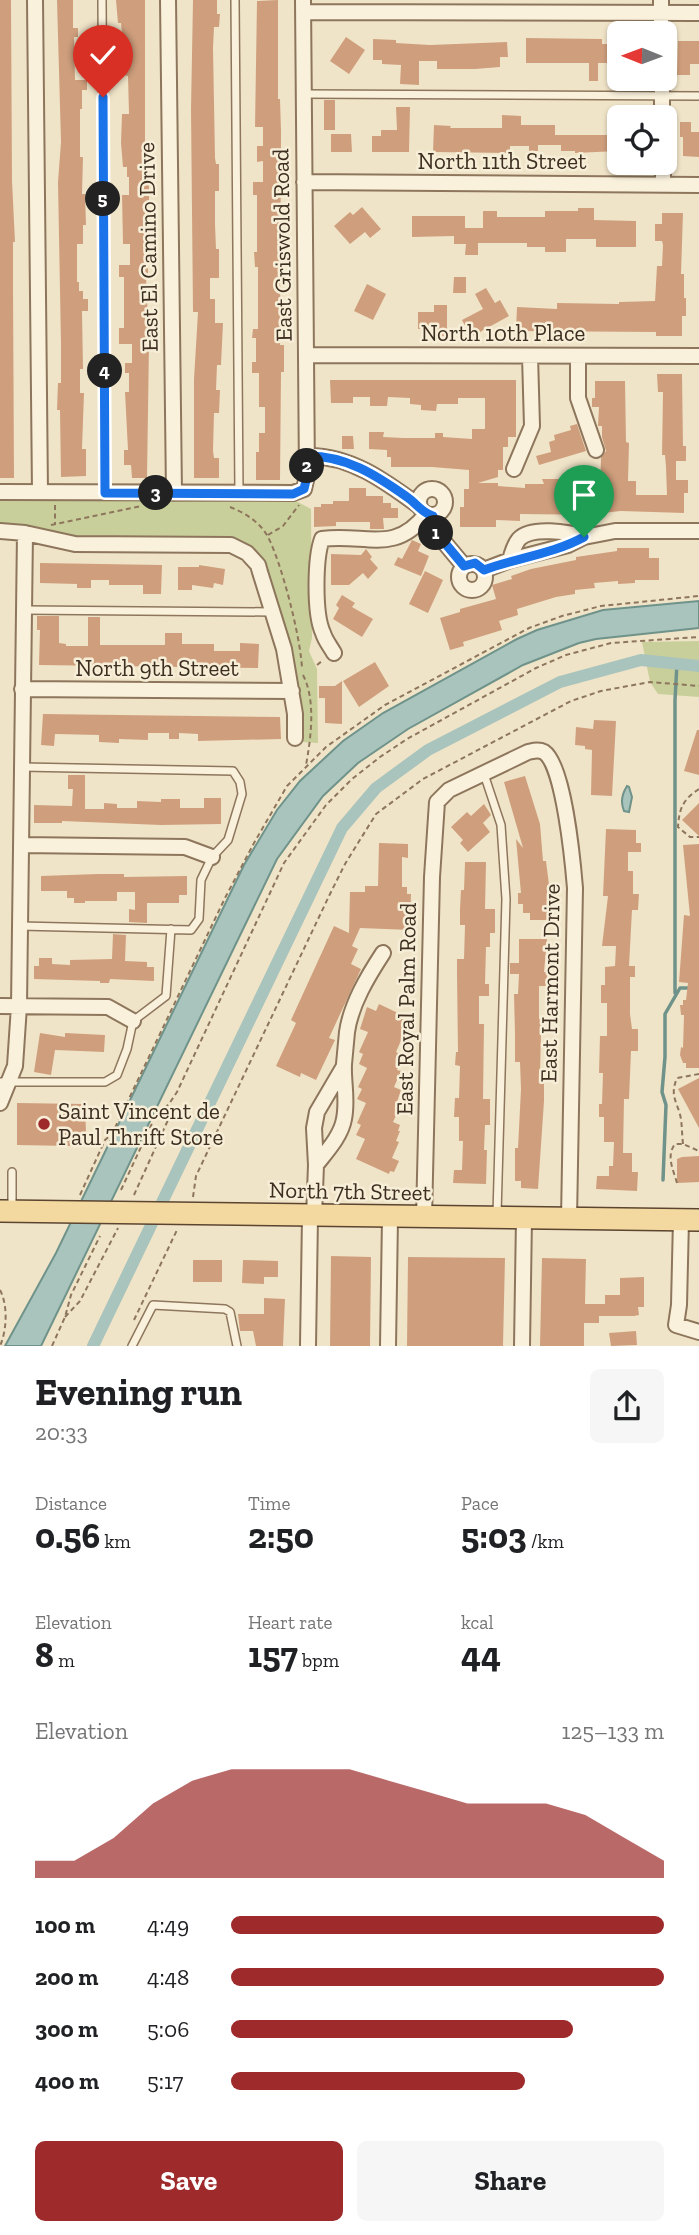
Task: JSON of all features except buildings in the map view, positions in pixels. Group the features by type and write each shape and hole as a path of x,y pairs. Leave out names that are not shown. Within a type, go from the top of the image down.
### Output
{"main road":[{"name":"North 7th Street","path":"6,1211 690,1220"}],"street":[{"path":"34,0 40,492"},
{"name":"East El Camino Drive","path":"168,0 174,493"},
{"path":"303,6 661,6 699,13"},
{"name":"East Griswold Road","path":"239,494 293,494 304,489 307,476 303,6"},
{"path":"662,91 662,105"},
{"path":"663,175 663,184"},
{"name":"North 11th Street","path":"304,183 699,185"},
{"name":"North 10th Place","path":"306,355 699,356"},
{"path":"514,469 532,426 530,356"},
{"path":"578,356 578,398 596,450"},
{"path":"306,456 324,456 350,463 426,512 434,530 464,566"},
{"path":"0,492 239,494"},
{"path":"334,653 318,617 318,550 322,539 335,537 386,541 412,529 426,512"},
{"path":"0,531 25,533 75,544 231,545 247,553 258,565 284,649 292,691 295,738"},
{"path":"484,570 510,560 568,545 584,537 615,531 699,531"},
{"path":"510,560 516,542 529,533 569,532 584,537"},
{"path":"0,1103 4,1082 15,1066 19,1006 25,533"},
{"path":"475,563 484,570 482,585 475,590 467,589 458,577 464,566 475,563"},
{"name":"North 9th Street","path":"22,689 292,691"},
{"name":"East Harmont Drive","path":"484,774 537,750 544,753 553,766 561,791 572,849 575,888 569,1219"},
{"name":"East Royal Palm Road","path":"424,1218 432,877 437,802 449,790 484,774"},
{"path":"21,845 184,847 212,857"},
{"path":"316,1165 337,1137 344,1120 347,1088 344,1066 351,1014 371,971 383,953"},
{"path":"0,1006 108,1007 133,1021"},
{"path":"308,1346 316,1165 314,1128 317,1112 344,1066"},
{"path":"388,1346 390,1218"},
{"path":"522,1346 524,1218"},
{"path":"690,1220 676,1325 699,1332"}],"lane":[{"path":"102,0 105,493"},
{"path":"235,0 239,494"},
{"path":"304,94 699,96"},
{"path":"23,610 271,612"},
{"path":"20,926 191,930 199,919 201,880 212,857 228,840 242,794 240,782 233,771 21,768"},
{"path":"484,774 501,825 506,899 497,1218"},
{"path":"4,1082 105,1082 113,1079 120,1069 133,1021 166,996 171,929"},
{"path":"6,1211 12,1172"},
{"path":"132,1346 153,1305 225,1309 230,1312 237,1346"}],"path":[{"path":"55,492 55,525"},
{"path":"226,505 244,512 268,535 280,571 299,646 302,673 308,686 310,736 306,766"},
{"path":"41,527 143,506"},
{"path":"73,1212 80,1191 105,1140 112,1133 225,898 287,786 306,766 342,733 386,705 529,628 562,616 601,607 699,596"},
{"path":"121,1190 155,1117 177,1092 284,863 303,833 342,788 407,739 551,661 611,643 699,637"},
{"path":"132,1324 177,1214 194,1195 196,1176 329,895 376,814 424,779 571,701 601,691 650,682 699,686"},
{"path":"699,789 679,808 678,827 690,836 699,837"},
{"path":"683,1144 681,1118 674,1101 673,1087 677,1078 699,1073"},
{"path":"677,1183 670,1160 671,1149 675,1144 683,1144 699,1151"},
{"path":"52,1346 71,1295 100,1236"},
{"path":"0,1290 3,1296 5,1326 0,1346"}],"green space":[{"path":"0,498 296,501 311,509 312,638 309,651 317,669 318,743 302,742 298,692 251,548 75,539 0,528"},
{"path":"699,641 699,697 658,694 650,682 642,642"}],"water":[{"path":"699,601 699,628 596,639 523,665 408,729 358,763 323,796 277,859 41,1346 5,1346 56,1253 244,865 277,810 300,781 343,741 383,713 517,639 537,630 603,610"},
{"path":"627,786 632,797 629,812 624,811 622,804"}],"waterway":[{"path":"93,1346 342,828 376,788 428,750 560,682 641,660 699,666"},
{"path":"675,993 677,663"},
{"path":"663,1180 665,1014 680,988 699,988"}],"place":[{"name":"Saint Vincent de Paul Thrift Store","path":"44,1124"}],"route":[{"path":"103,97 105,493 293,494 304,489 307,476 306,456 324,456 350,463 376,477 433,516 434,530 464,566 475,563 484,570 510,560 568,545 584,537"}]}
